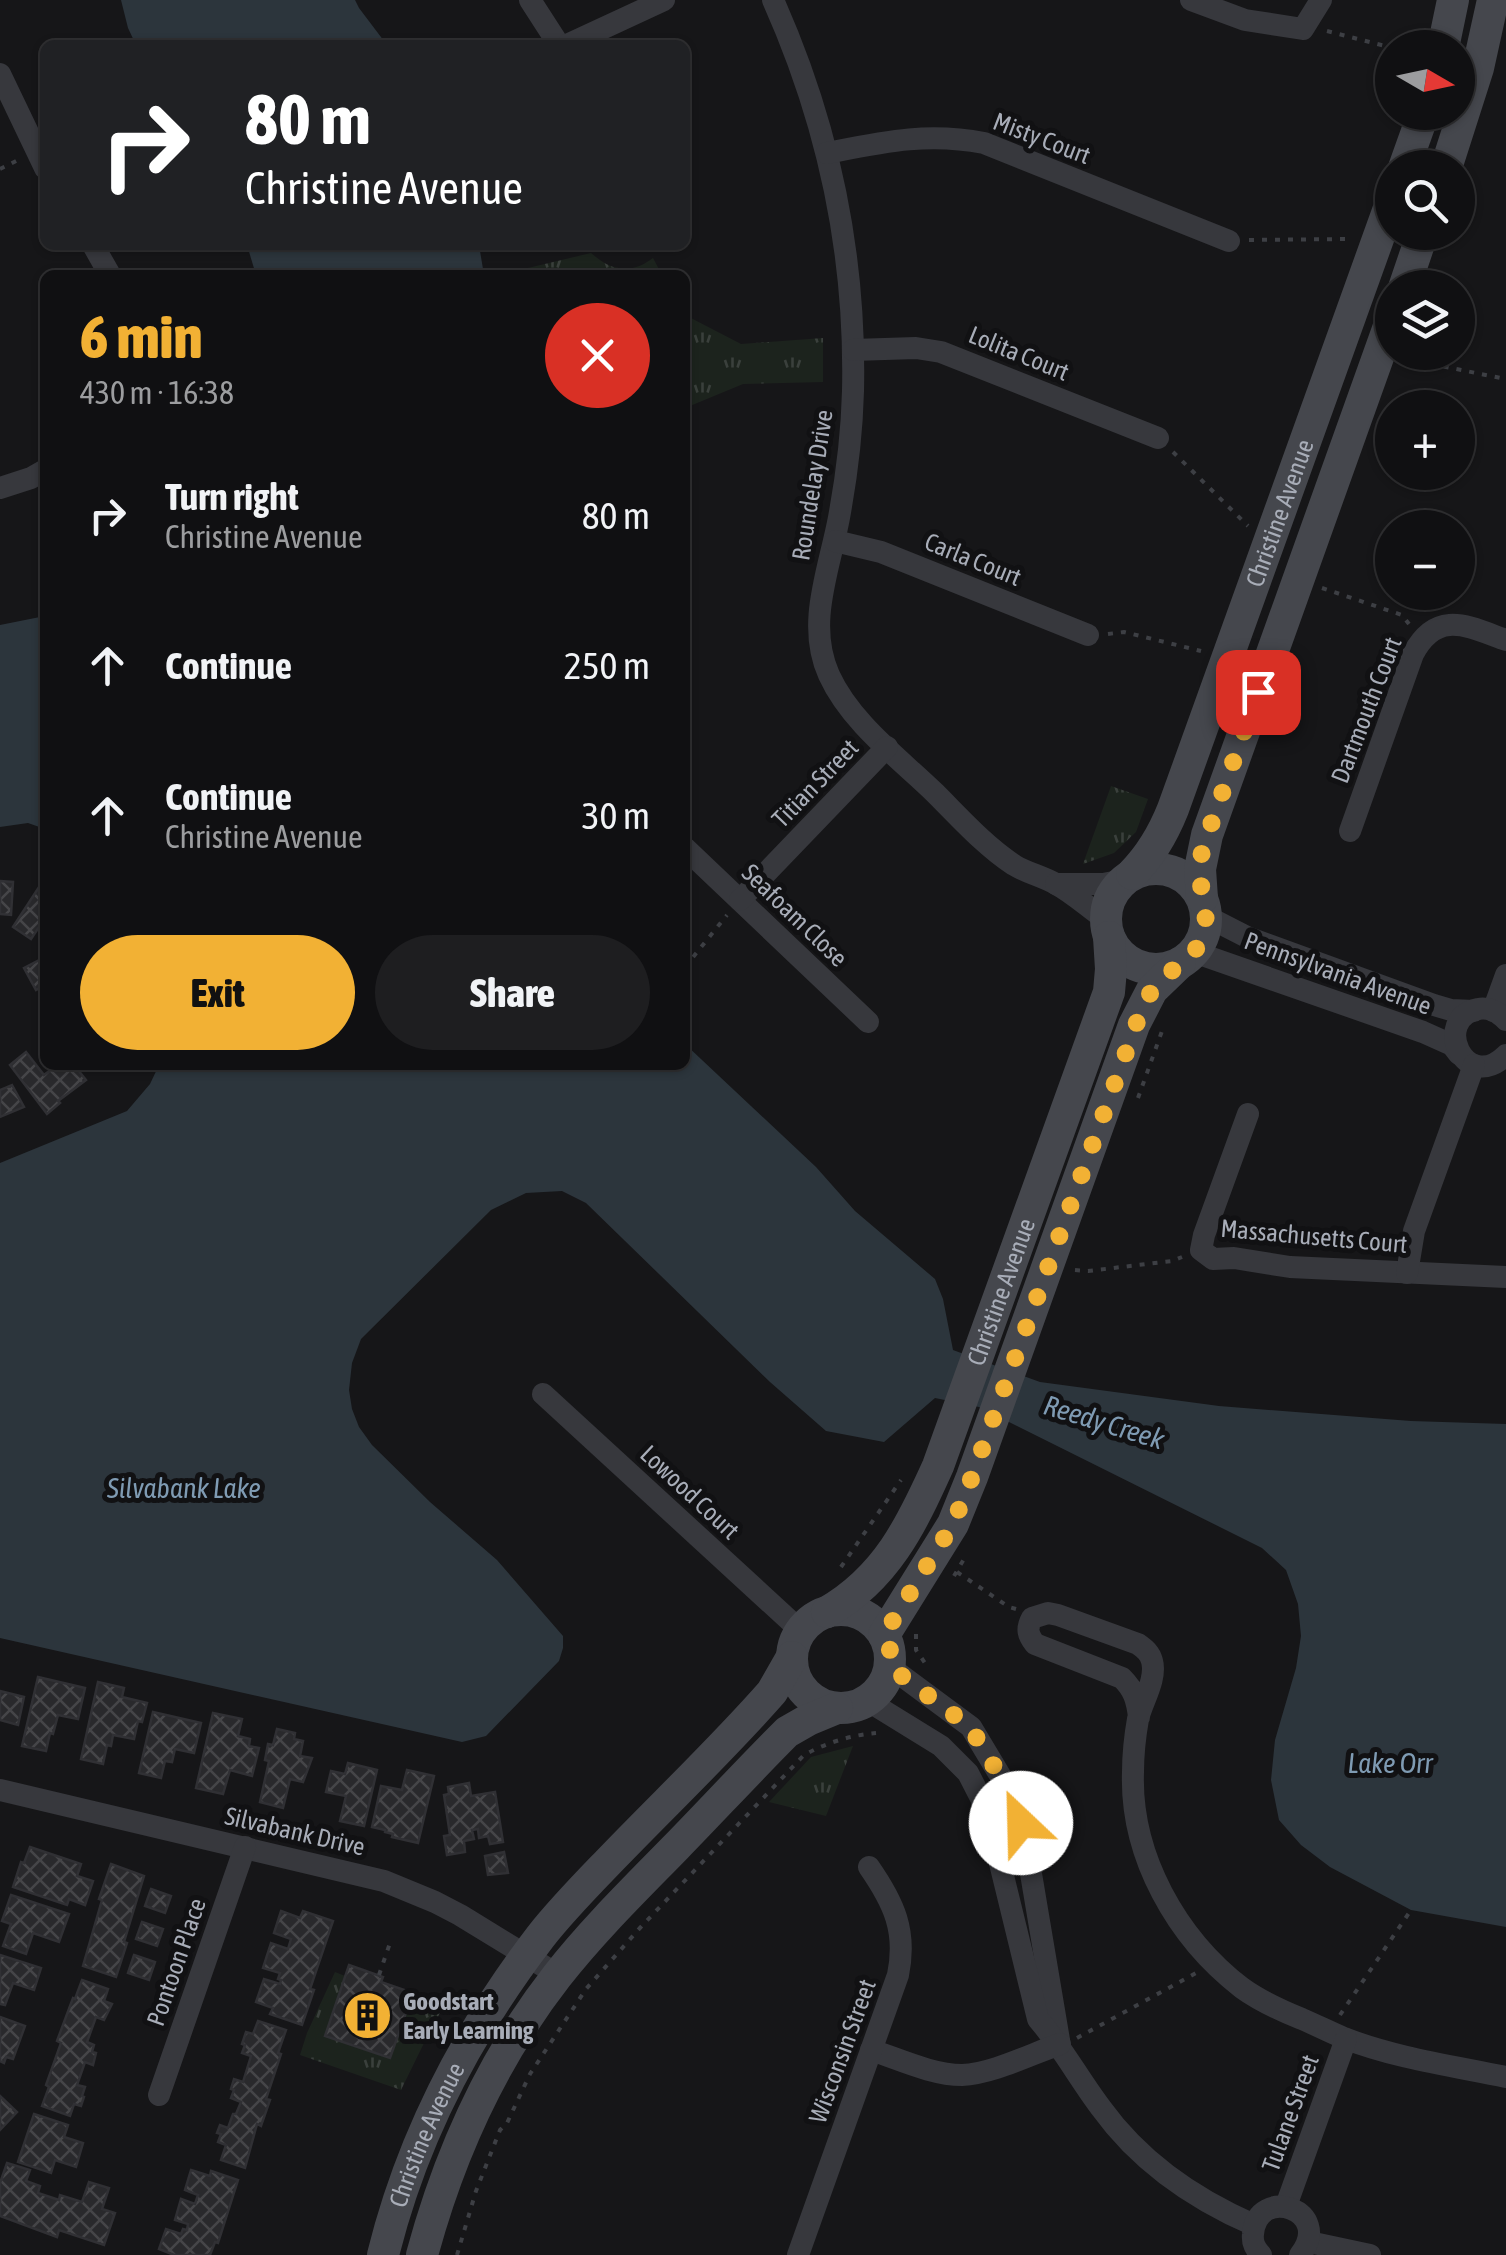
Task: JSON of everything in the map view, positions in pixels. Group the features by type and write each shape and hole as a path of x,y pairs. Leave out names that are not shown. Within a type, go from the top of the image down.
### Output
{"main road":[{"path":"1447,30 1453,0"},
{"path":"1452,150 1478,68 1493,0"},
{"name":"Christine Avenue","path":"1128,877 1144,862 1164,832 1375,248"},
{"name":"Christine Avenue","path":"1204,908 1200,869 1207,835 1375,366"},
{"path":"1148,869 1164,869 1193,884 1204,908 1201,941 1187,958 1164,969 1147,968 1130,963 1117,952 1107,928 1108,904 1128,877 1148,869"},
{"name":"Christine Avenue","path":"383,2255 404,2184 451,2074 486,2014 527,1956 578,1894 772,1692 806,1633 851,1598 885,1564 918,1510 957,1418 1109,992 1107,928"},
{"name":"Christine Avenue","path":"897,1645 953,1524 990,1428 1134,1025 1152,990 1187,958"},
{"path":"844,1610 860,1613 874,1622 897,1645 878,1692 852,1704 814,1700 794,1673 806,1633 844,1610"},
{"name":"Christine Avenue","path":"422,2255 441,2191 478,2104 558,1975 617,1907 787,1732 852,1704"}],"street":[{"path":"530,0 556,40"},
{"path":"578,40 664,0"},
{"name":"Roundelay Drive","path":"773,0 802,71 827,154 845,238 853,394 846,481 822,595 820,650 842,698 861,722 989,845 1014,864 1056,884 1107,928"},
{"path":"1192,0 1246,20 1303,28 1321,0"},
{"path":"0,74 40,158"},
{"name":"Misty Court","path":"827,154 925,136 984,143 1229,241"},
{"name":"Lolita Court","path":"853,350 916,348 941,352 1158,438"},
{"path":"0,488 40,473"},
{"name":"Carla Court","path":"835,541 881,552 1088,635"},
{"name":"Dartmouth Court","path":"1350,830 1420,639 1434,628 1450,624 1468,626 1506,640"},
{"name":"Titian Street","path":"740,900 888,747"},
{"name":"Seafoam Close","path":"690,853 868,1022"},
{"name":"Roundelay Drive","path":"1056,884 1103,884 1128,877"},
{"name":"Pennsylvania Avenue","path":"1204,908 1247,937 1434,1005 1491,1014"},
{"name":"Pennsylvania Avenue","path":"1187,958 1423,1032 1452,1046 1466,1060"},
{"path":"1506,975 1491,1014 1460,1021 1456,1029 1456,1046 1466,1060 1492,1066 1506,1056"},
{"path":"1407,1272 1414,1231 1466,1060"},
{"name":"Massachusetts Court","path":"1248,1114 1207,1224 1201,1250 1214,1259 1506,1278"},
{"name":"Lowood Court","path":"543,1394 806,1633"},
{"path":"1140,1712 1138,1700 1122,1678 1035,1644 1028,1635 1032,1618 1040,1614 1058,1615 1147,1650 1154,1665 1140,1712 1132,1774 1138,1825 1166,1902 1211,1961 1244,1990 1339,2036 1420,2059 1506,2077"},
{"path":"897,1645 970,1727 1016,1802 1060,2044"},
{"path":"852,1704 941,1746 968,1773 987,1810 1038,2019 1060,2044 1102,2110 1126,2140 1164,2173 1219,2210 1254,2225"},
{"name":"Silvabank Drive","path":"1,1795 384,1881 436,1902 558,1975"},
{"name":"Pontoon Place","path":"159,2095 246,1848"},
{"name":"Wisconsin Street","path":"798,2255 903,1954 900,1924 887,1892 870,1867"},
{"name":"Tulane Street","path":"1286,2206 1339,2036"},
{"path":"872,2050 962,2075 1060,2044"},
{"path":"1261,2255 1252,2241 1254,2225 1262,2213 1286,2206 1300,2213 1308,2225 1305,2248 1370,2255"}],"path":[{"path":"1303,28 1375,43"},
{"path":"1229,241 1347,239 1375,248"},
{"path":"1464,370 1506,378"},
{"path":"1158,438 1244,524 1271,537"},
{"path":"1318,586 1402,615 1420,639"},
{"path":"1088,635 1124,632 1228,658"},
{"path":"690,961 740,900"},
{"path":"1134,1109 1166,1020"},
{"path":"1075,1270 1172,1262 1201,1250"},
{"path":"837,1572 910,1466"},
{"path":"957,1572 1032,1618"},
{"path":"897,1645 916,1650 934,1674"},
{"path":"457,2255 500,2130 536,2064 586,1990 803,1756 815,1748 860,1734 885,1732"},
{"path":"1339,2036 1334,2022 1411,1910"},
{"path":"379,1975 390,1942"},
{"path":"1060,2044 1080,2037 1211,1961"}],"green space":[{"path":"591,253 621,269 637,267 653,258 659,270 519,270"},
{"path":"690,318 741,344 823,338 823,382 743,384 690,406"},
{"path":"1111,786 1148,799 1136,832 1114,853 1083,864"},
{"path":"853,1746 826,1816 769,1802 811,1757"},
{"path":"335,1972 345,1976 325,2036 390,2058 412,1995 441,2010 434,2026 426,2024 421,2041 424,2043 401,2090 300,2055"}],"water":[{"path":"121,0 355,0 383,40 134,40"},
{"path":"248,250 480,250 483,270 254,270"},
{"path":"40,617 40,827 28,823 0,827 0,625"},
{"name":"Silvabank Lake","path":"690,1049 816,1167 855,1211 935,1279 953,1350 1040,1382 1219,1406 1506,1424 1506,1927 1411,1910 1330,1867 1301,1845 1279,1820 1271,1780 1275,1740 1301,1636 1298,1604 1286,1570 1262,1548 979,1407 935,1398 884,1442 826,1431 770,1382 586,1203 562,1191 526,1193 491,1210 361,1339 352,1363 352,1409 372,1445 497,1560 563,1636 559,1661 486,1736 462,1742 0,1638 0,1163 127,1111 157,1070 690,1070"}],"building":[{"path":"0,881 13,882 11,915 0,914"},
{"path":"40,886 40,926 31,939 13,927"},
{"path":"40,960 40,988 36,990 24,968"},
{"path":"26,1052 44,1075 50,1070 78,1070 86,1080 47,1114 10,1065"},
{"path":"12,1085 24,1107 0,1117 0,1090"},
{"path":"38,1677 85,1688 78,1719 58,1715 46,1751 22,1746"},
{"path":"98,1682 124,1688 122,1697 147,1703 134,1739 113,1735 103,1764 81,1759"},
{"path":"0,1691 24,1697 18,1725 0,1720"},
{"path":"153,1712 201,1723 194,1753 175,1749 172,1762 165,1761 161,1778 139,1773"},
{"path":"213,1713 242,1719 238,1736 250,1739 249,1746 259,1748 252,1776 230,1770 223,1794 196,1788"},
{"path":"277,1729 295,1733 294,1739 303,1741 300,1756 312,1758 303,1782 290,1779 283,1808 260,1802 269,1761 265,1760 268,1744 273,1745"},
{"path":"348,1763 377,1770 364,1826 340,1821 346,1796 326,1792 331,1771 345,1774"},
{"path":"407,1770 434,1776 418,1843 372,1827 381,1786 402,1790"},
{"path":"469,1783 471,1796 495,1792 503,1842 490,1844 488,1836 479,1838 478,1829 472,1830 474,1839 464,1841 465,1852 447,1855 444,1836 450,1835 444,1795 449,1794 448,1787"},
{"path":"30,1847 81,1864 77,1876 93,1881 85,1905 69,1899 67,1905 13,1887"},
{"path":"504,1852 508,1873 488,1875 485,1856"},
{"path":"111,1864 144,1876 116,1977 83,1966"},
{"path":"151,1889 171,1896 165,1913 145,1906"},
{"path":"11,1895 69,1914 59,1942 33,1933 26,1954 3,1946 11,1924 2,1921"},
{"path":"281,1911 300,1918 303,1911 333,1921 302,2025 270,2014 273,2008 256,2002 264,1979 280,1984 280,1973 263,1968 271,1943 288,1949 291,1939 274,1933"},
{"path":"142,1922 163,1929 157,1946 136,1939"},
{"path":"0,1955 41,1968 34,1990 13,1983 5,2005 0,2004"},
{"path":"134,1955 155,1962 149,1980 128,1973"},
{"name":"Goodstart Early Learning","path":"349,1965 413,1993 390,2058 325,2036"},
{"path":"82,1980 108,1989 104,2001 112,2004 104,2020 96,2017 87,2042 94,2045 93,2065 85,2062 77,2085 85,2087 84,2097 81,2106 74,2104 70,2116 42,2106 61,2043 57,2041"},
{"path":"0,2017 25,2026 13,2059 6,2057 4,2063 0,2061"},
{"path":"258,2021 286,2030 266,2099 270,2100 261,2126 257,2124 245,2168 221,2160 226,2145 218,2142 221,2134 217,2133 220,2125 228,2128 241,2102 231,2098 231,2089 234,2079 243,2082 251,2056 242,2053 242,2044 246,2032 253,2034"},
{"path":"0,2096 17,2112 0,2130"},
{"path":"34,2114 68,2125 64,2137 83,2143 76,2167 55,2160 51,2173 18,2162"},
{"path":"7,2163 30,2170 26,2181 40,2186 38,2193 59,2200 60,2195 82,2202 89,2182 109,2188 102,2209 115,2213 104,2245 59,2230 57,2237 0,2216 0,2183"},
{"path":"191,2170 210,2176 211,2171 238,2180 218,2243 215,2242 210,2255 174,2255 159,2249 166,2229 181,2234 183,2229 187,2230 188,2224 175,2220 181,2199 195,2204 198,2195 185,2190"}],"place":[{"name":"Goodstart Early Learning","path":"368,2015"}],"route":[{"path":"1021,1823 1016,1802 970,1727 890,1667 890,1650 884,1635 953,1524 1145,1000 1201,941 1206,916 1200,869 1202,850 1258,692"}],"water label":[{"name":"Reedy Creek","path":"1104,1422"},
{"name":"Lake Orr","path":"1390,1763"}]}
